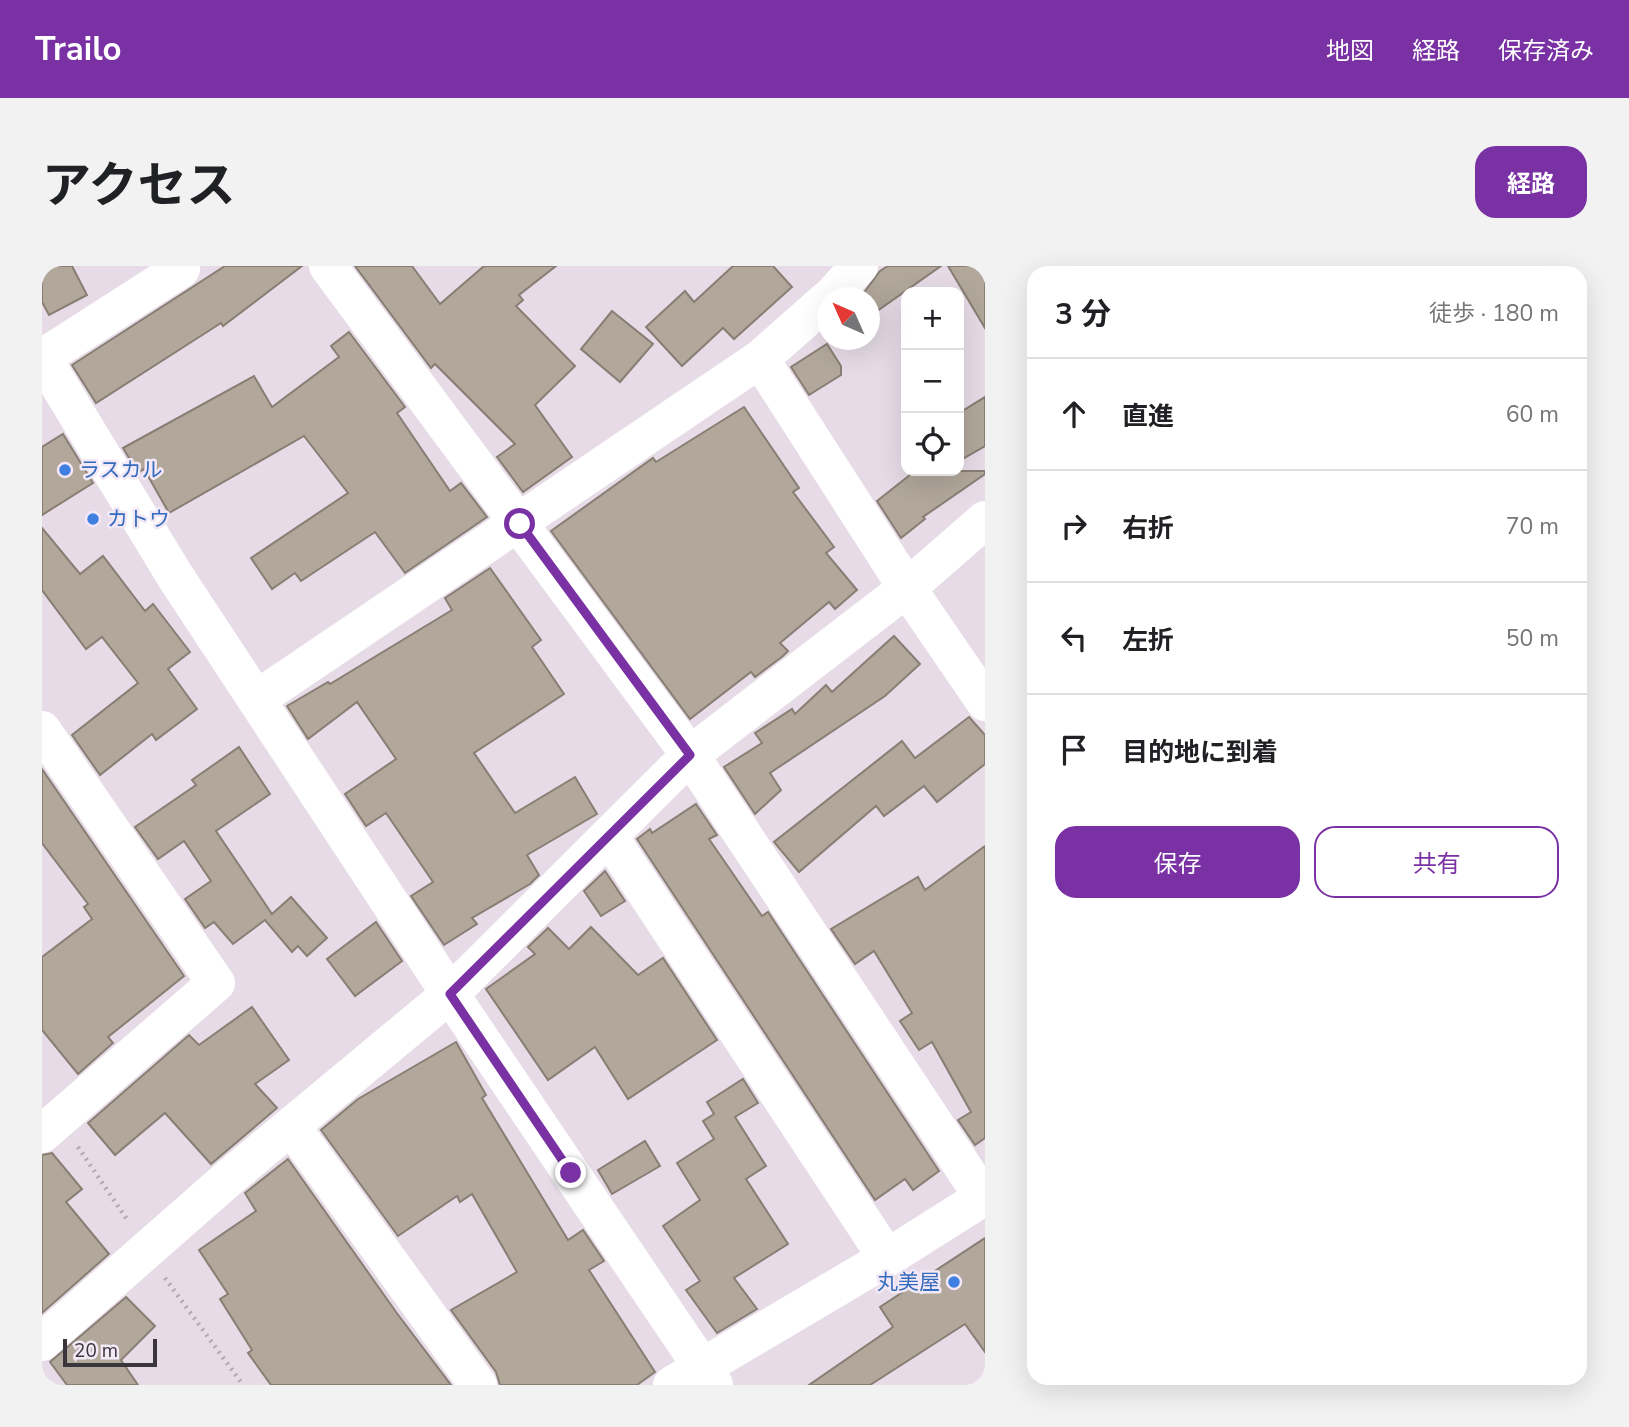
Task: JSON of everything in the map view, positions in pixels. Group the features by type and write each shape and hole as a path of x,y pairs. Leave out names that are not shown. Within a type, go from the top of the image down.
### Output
{"street":[{"path":"179,266 181,269 42,358 175,576 450,994 696,1379 984,1197 690,755 328,266"},
{"path":"839,287 859,266"},
{"path":"257,699 520,524 760,359 817,309"},
{"path":"760,359 906,588 985,702"},
{"path":"48,1325 292,1127 450,994 610,838 690,755 906,588 985,520"},
{"path":"42,730 216,983 42,1134"},
{"path":"610,838 887,1258"},
{"path":"292,1127 478,1385"}],"building":[{"path":"42,266 72,266 87,295 49,315 42,302"},
{"path":"225,266 302,266 223,326 221,323 96,403 72,365"},
{"path":"355,266 412,266 440,304 484,266 556,266 519,295 523,300 516,306 575,366 535,405 572,457 523,492 497,457 515,444 435,364 431,368"},
{"path":"733,266 773,266 792,287 734,339 723,328 682,366 646,327 685,291 694,302"},
{"path":"888,266 941,266 911,287 901,287 901,294 880,309 880,287 868,287 880,271"},
{"path":"948,266 985,266 985,328 964,293 964,287 961,287"},
{"path":"612,311 653,344 620,382 581,349"},
{"path":"349,332 405,407 397,413 450,491 461,483 487,517 405,573 375,532 301,581 295,573 272,589 251,558 348,493 304,436 169,513 144,469 138,473 123,448 254,376 272,407 339,357 331,346"},
{"path":"818,350 831,350 841,366 841,375 809,395 791,367"},
{"path":"985,397 985,446 964,458 964,413 964,410"},
{"path":"744,407 799,488 793,492 834,547 826,553 857,590 835,609 829,602 780,643 788,651 783,656 755,677 751,672 690,719 551,531 653,458 656,462"},
{"path":"63,434 93,483 42,515 42,447"},
{"path":"964,471 985,471 985,474 923,517 925,519 901,538 877,501 909,476 964,476"},
{"path":"42,528 80,574 103,556 145,611 153,604 190,652 168,669 197,709 156,740 152,734 100,775 72,735 138,683 102,637 86,649 42,590"},
{"path":"490,568 541,640 532,647 564,694 474,753 515,813 575,777 597,814 527,855 539,875 530,884 472,918 477,924 444,945 411,896 433,882 386,813 366,826 345,794 396,759 357,702 308,739 287,706 328,682 330,684 452,610 445,598"},
{"path":"894,636 920,664 885,696 770,773 781,790 755,814 724,767 762,743 755,733 792,709 795,714 826,685 832,692"},
{"path":"969,717 985,735 985,764 937,802 924,786 884,816 876,806 799,872 774,842 902,741 915,758"},
{"path":"239,747 270,794 216,831 272,914 291,897 327,938 307,956 298,946 292,952 265,920 233,944 214,922 205,928 185,899 211,881 184,841 158,859 135,827 196,785 192,780"},
{"path":"42,769 184,976 108,1037 113,1043 78,1074 42,1030 42,957 92,919 84,907 88,904 42,843"},
{"path":"696,804 717,835 709,839 762,916 768,912 939,1171 913,1190 905,1179 875,1200 637,839 650,829 652,833"},
{"path":"985,846 985,1138 975,1145 958,1120 971,1112 932,1042 919,1050 900,1021 912,1013 874,951 855,964 831,929 918,877 925,890"},
{"path":"605,871 625,901 601,916 584,891"},
{"path":"376,922 402,961 355,996 327,959"},
{"path":"591,927 638,975 663,958 717,1040 628,1099 595,1047 548,1080 486,989 535,954 528,947 548,928 569,949"},
{"path":"252,1007 289,1060 255,1084 277,1108 211,1164 165,1113 115,1155 88,1123 189,1035 199,1045"},
{"path":"456,1042 486,1095 482,1098 568,1240 583,1230 604,1261 589,1270 655,1372 637,1385 500,1385 496,1372 451,1310 517,1272 472,1194 460,1202 457,1196 398,1236 321,1130 358,1099"},
{"path":"743,1079 758,1103 735,1117 766,1166 746,1179 788,1244 734,1278 757,1309 717,1333 686,1290 700,1281 663,1226 700,1200 677,1163 714,1139 703,1121 714,1114 707,1102"},
{"path":"645,1141 660,1166 612,1194 598,1170"},
{"path":"52,1153 82,1189 66,1202 109,1254 42,1313 42,1155"},
{"path":"288,1159 451,1385 271,1385 248,1353 252,1350 220,1299 228,1294 199,1250 256,1211 245,1193"},
{"path":"985,1238 985,1352 965,1324 870,1385 809,1385 893,1327 880,1307"},
{"path":"126,1297 155,1326 121,1360 138,1385 67,1385 50,1362"}],"place":[{"name":"ラスカル","path":"65,470"},
{"name":"カトウ","path":"93,519"},
{"name":"丸美屋","path":"954,1282"}],"route":[{"path":"520,524 690,755 610,838 450,994 571,1173"}]}
